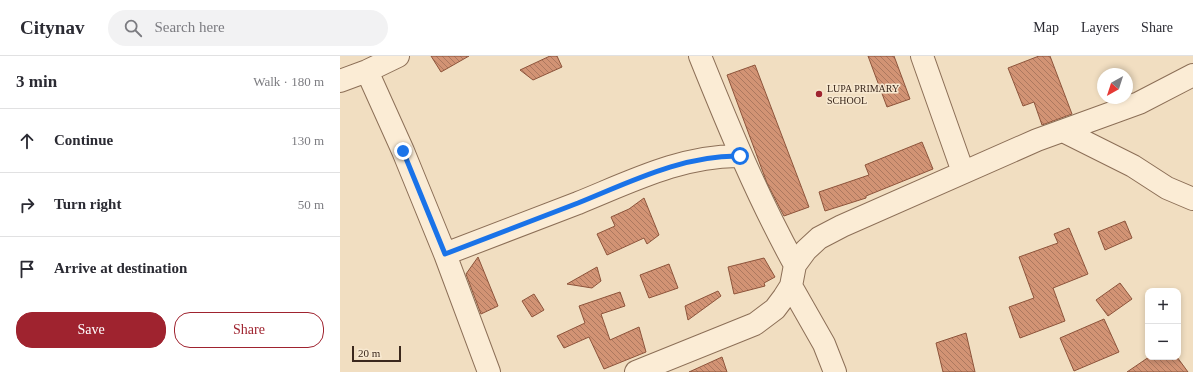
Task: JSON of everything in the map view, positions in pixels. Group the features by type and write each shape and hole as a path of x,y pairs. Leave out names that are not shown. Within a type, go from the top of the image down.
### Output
{"street":[{"path":"340,81 367,71 398,56"},
{"path":"700,56 740,156 770,219 795,265"},
{"path":"922,56 963,172"},
{"path":"367,71 403,151 445,254 489,372"},
{"path":"636,372 755,324 775,309 791,286 795,265 806,250 825,235 884,206 963,172 1063,131 1139,103 1193,76"},
{"path":"1063,131 1133,166 1167,188 1193,199"},
{"path":"445,254 641,176 699,160 723,156 740,156"},
{"path":"791,286 824,344 835,372"}],"building":[{"path":"431,56 469,56 441,72"},
{"path":"550,56 557,56 562,67 533,80 520,70"},
{"path":"868,56 894,56 910,99 887,107"},
{"path":"1039,56 1050,56 1072,114 1042,125 1034,102 1023,106 1008,68"},
{"path":"755,65 809,207 784,216 767,183 727,75"},
{"path":"922,142 933,169 866,196 866,198 825,211 819,192 869,175 865,165"},
{"path":"644,198 659,235 647,244 644,238 607,255 597,234 615,226 611,217 629,209"},
{"path":"1125,221 1132,238 1105,250 1098,232"},
{"path":"1069,228 1088,274 1053,288 1065,321 1020,338 1009,307 1034,298 1019,257 1058,243 1054,234"},
{"path":"478,257 498,306 481,314 466,274"},
{"path":"764,258 775,277 764,283 765,286 734,294 728,267"},
{"path":"669,264 678,288 649,298 640,275"},
{"path":"597,267 601,281 592,288 567,284"},
{"path":"1120,283 1132,299 1108,316 1096,300"},
{"path":"718,291 721,296 688,320 685,306"},
{"path":"620,292 625,306 601,314 610,340 639,327 646,352 604,369 589,337 564,348 557,336 585,323 579,306"},
{"path":"534,294 544,310 532,317 522,301"},
{"path":"1104,319 1119,352 1074,371 1060,338"},
{"path":"966,333 975,372 943,372 936,343"},
{"path":"722,357 727,372 689,372"},
{"path":"1145,360 1179,360 1188,372 1127,372"}],"place":[{"name":"LUPA PRIMARY SCHOOL","path":"819,94"}],"route":[{"path":"403,151 445,254 525,224 641,176 699,160 723,156 740,156"}]}
